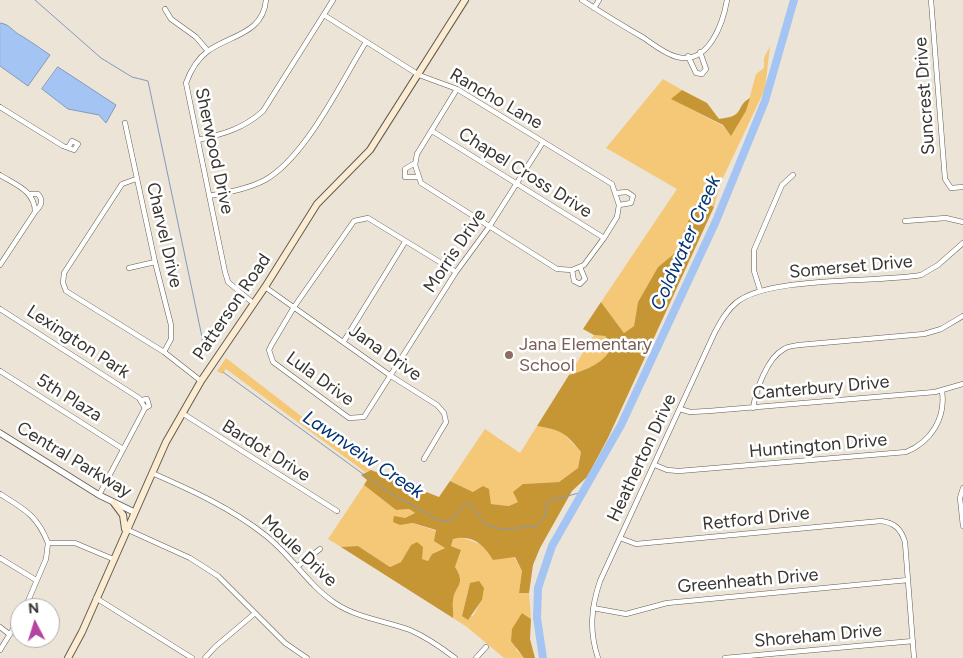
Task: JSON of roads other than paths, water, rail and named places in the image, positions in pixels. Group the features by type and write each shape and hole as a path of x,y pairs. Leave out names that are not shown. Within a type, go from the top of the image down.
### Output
{"main road":[{"name":"Patterson Road","path":"68,658 151,473 181,413 253,303 266,287 317,204 370,150 466,0"},
{"path":"114,503 123,515 126,529"}],"street":[{"name":"Sherwood Drive","path":"253,303 228,282 186,83 194,66 208,51 248,31 262,15 266,0"},
{"path":"198,140 234,131 251,122 263,111 333,0"},
{"path":"582,0 662,50 679,57 700,52 713,40 723,21 727,0"},
{"path":"594,8 599,0"},
{"name":"Suncrest Drive","path":"931,0 945,179 951,188 963,187"},
{"path":"165,9 171,19 196,37 208,51"},
{"name":"Rancho Lane","path":"324,15 419,75 457,89 612,184 619,204"},
{"path":"209,196 248,187 264,180 285,166 303,145 366,42"},
{"path":"688,56 696,73 702,74 706,69 700,52"},
{"path":"457,89 420,148 416,164 421,183 557,269 572,270 588,262 617,217 619,204 631,203 633,196 627,192 616,193"},
{"path":"0,107 63,146 69,146"},
{"name":"Charvel Drive","path":"125,123 136,179 172,332 164,352"},
{"name":"Chapel Cross Drive","path":"432,131 604,238"},
{"name":"Morris Drive","path":"390,376 456,272 489,227 543,142"},
{"path":"416,164 405,169 404,177 418,177"},
{"path":"0,175 30,194 35,204 35,212"},
{"path":"760,290 754,271 754,250 782,185 792,175"},
{"path":"136,179 122,184 64,273 63,283 66,291 164,352 201,381"},
{"path":"0,265 35,212 41,206 42,200 38,194 30,194"},
{"path":"294,307 354,221 368,218 456,272"},
{"path":"905,221 946,218 963,222"},
{"path":"344,341 405,242"},
{"name":"Somerset Drive","path":"760,290 921,275 938,265 963,243"},
{"path":"129,268 155,262"},
{"path":"572,270 574,281 580,284 585,280 580,267"},
{"name":"Jana Drive","path":"266,287 344,341 390,376 437,405 444,413 446,422 424,458"},
{"name":"Heatherton Drive","path":"598,658 592,634 592,608 600,581 723,318 738,301 760,290"},
{"name":"Lula Drive","path":"294,307 270,350 273,362 349,418 364,417 390,376"},
{"name":"Lexington Park","path":"0,309 141,400 145,408 123,449"},
{"path":"753,408 758,390 768,368 784,349 799,345 924,334 941,329 963,316"},
{"name":"5th Plaza","path":"0,371 123,449"},
{"name":"Canterbury Drive","path":"680,409 690,412 753,408 942,391 963,384"},
{"name":"Huntington Drive","path":"655,465 679,471 906,452 920,445 934,432 941,411 942,391"},
{"name":"Bardot Drive","path":"181,413 337,511"},
{"name":"Central Parkway","path":"0,433 98,495 134,512"},
{"path":"98,495 123,449"},
{"name":"Moule Drive","path":"151,473 201,494 236,514 266,535 298,566 317,590 337,605 357,614 412,631 455,658"},
{"path":"962,488 960,498 963,526"},
{"path":"0,494 32,514 42,527 48,543 46,559 29,598"},
{"name":"Retford Drive","path":"620,538 636,544 881,521 900,529 905,542 908,580"},
{"path":"126,529 190,558 218,576 285,643 307,658"},
{"path":"48,543 75,543 113,559"},
{"path":"298,566 320,549"},
{"path":"0,558 36,580"},
{"path":"908,580 914,658"},
{"name":"Greenheath Drive","path":"592,608 626,614 667,603 908,580"},
{"path":"96,598 192,658"},
{"path":"205,658 215,647 254,614"},
{"path":"0,627 9,634 0,650"},
{"name":"Shoreham Drive","path":"725,658 913,641"},
{"path":"476,658 486,647"}],"water":[{"path":"0,23 9,26 50,55 28,86 0,66"},
{"path":"58,67 116,105 106,123 99,115 68,109 42,89"}],"waterway":[{"name":"Lawnveiw Creek","path":"35,0 101,58 132,77 148,81 202,337 203,352"},
{"name":"Coldwater Creek","path":"543,658 537,618 538,588 552,546 621,425 716,221 765,101 794,0"},
{"name":"Lawnveiw Creek","path":"223,372 385,490 440,521 452,520 465,504 470,504 486,525 501,529 535,527 544,518 548,501 583,492"}],"place":[{"name":"Jana Elementary School","path":"509,355"}]}
